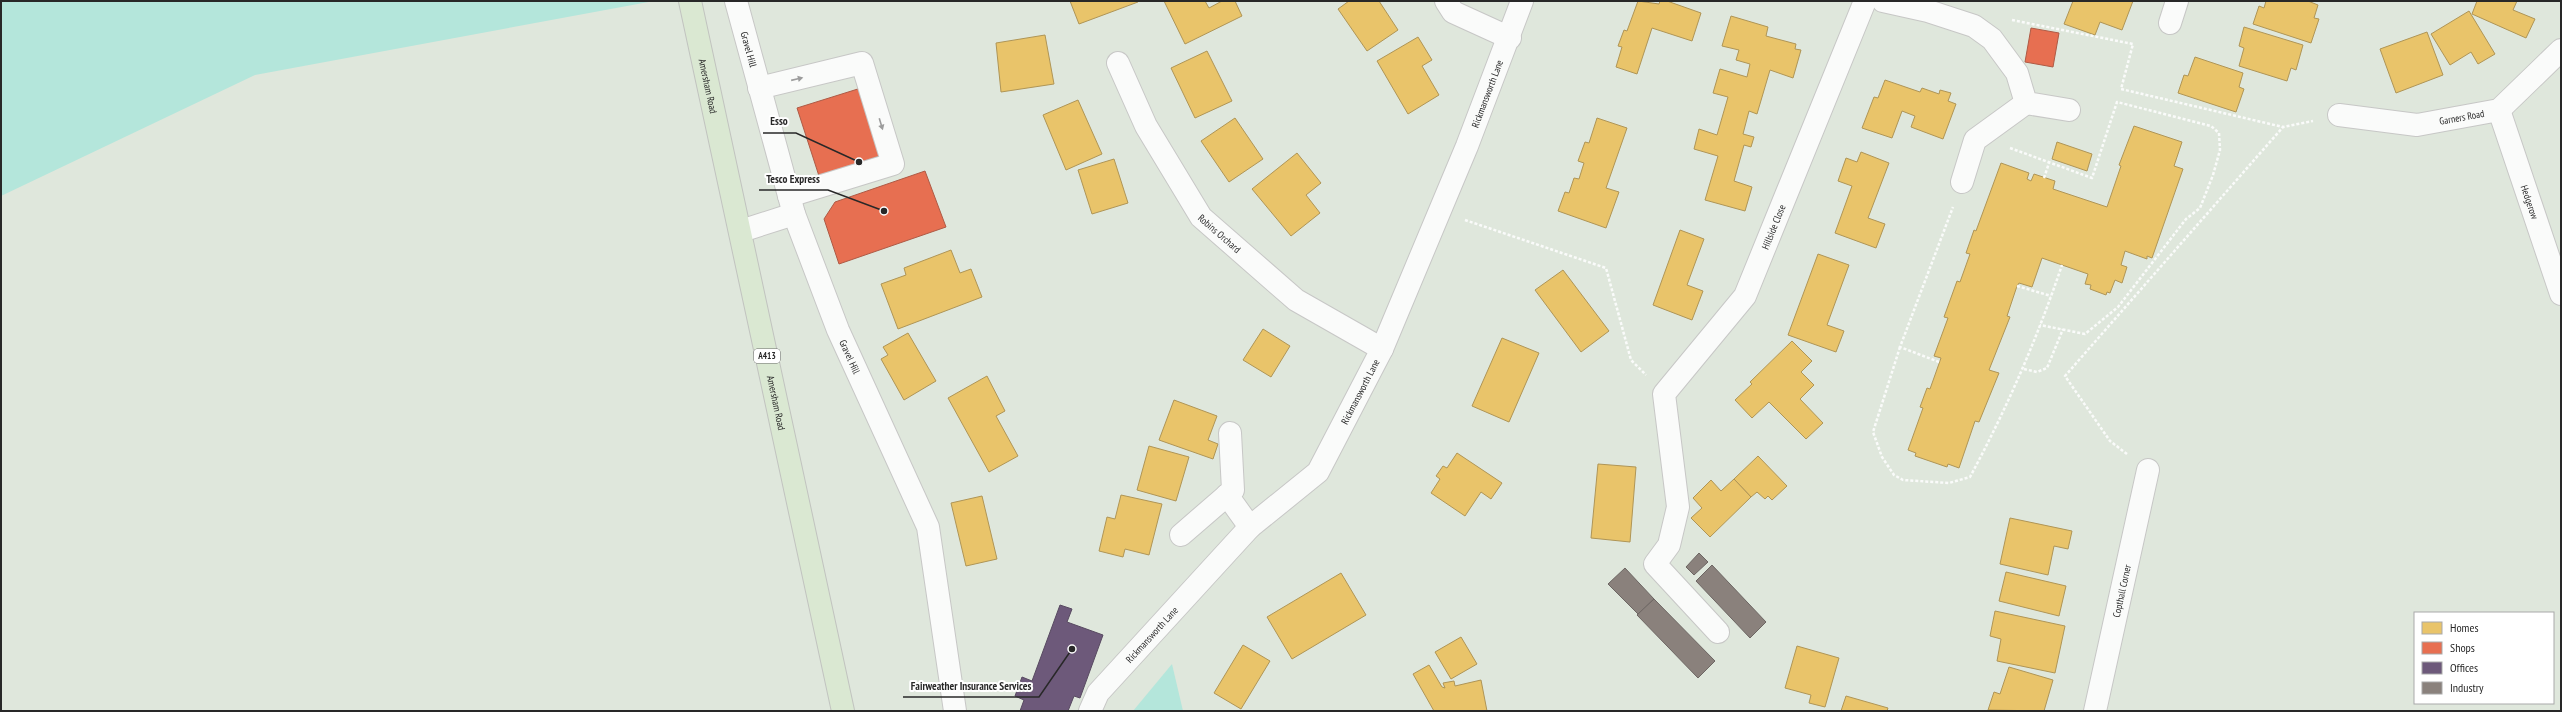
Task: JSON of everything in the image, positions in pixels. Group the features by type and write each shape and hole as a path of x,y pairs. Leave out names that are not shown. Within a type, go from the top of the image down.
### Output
{"highway":[{"name":"Amersham Road","path":"690,1 843,711"}],"street":[{"name":"Gravel Hill","path":"736,1 791,205 838,330 928,527 955,711"},
{"path":"1446,1 1453,12 1510,38"},
{"name":"Rickmansworth Lane","path":"1090,711 1098,693 1250,527 1318,472 1382,349 1510,38 1522,1"},
{"name":"Hillside Close","path":"1664,394 1745,296 1865,1"},
{"path":"1883,1 1928,11 1974,26 1992,39 2018,74 2026,103"},
{"path":"2170,23 2177,1"},
{"path":"2499,110 2561,50"},
{"path":"741,232 791,205 893,164 862,63 760,88"},
{"name":"Robins Orchard","path":"1118,63 1146,126 1201,217 1296,300 1382,349"},
{"path":"1962,182 1975,140 2026,103 2069,110"},
{"name":"Garners Road","path":"2340,115 2418,125 2499,110"},
{"name":"Hedgerow","path":"2499,110 2561,294"},
{"path":"1664,394 1671,435 1678,507 1668,545 1655,564 1718,632"},
{"path":"1181,535 1233,490 1230,433"},
{"name":"Copthall Corner","path":"2095,711 2148,470"},
{"path":"1227,495 1250,527"}],"path":[{"path":"1974,26 1994,15 2028,24 2133,44 2122,89 2283,127 2340,115"},
{"path":"1988,132 2000,145 2092,178 2117,102 2211,126 2219,133 2220,150 2200,208 2186,219 2118,307 2085,334 2040,325"},
{"path":"2148,470 2110,441 2065,376 2283,127"},
{"path":"2044,178 2049,162"},
{"path":"1962,182 1900,347 1873,432 1882,457 1894,475 1903,480 1948,483 1970,477 1999,423 2024,369 2062,265"},
{"path":"1440,211 1606,268 1631,360 1664,394"},
{"path":"2018,286 2051,296"},
{"path":"2024,369 2037,372 2047,368 2063,329"},
{"path":"1900,347 1940,362"}],"shaded area":[{"path":"1,1 654,1 255,75 1,196"},
{"path":"1172,664 1183,711 1133,711"}],"building: Homes":[{"path":"1070,1 1137,1 1138,2 1079,24"},
{"path":"1164,1 1205,1 1209,8 1222,1 1235,1 1242,16 1185,44"},
{"path":"1349,1 1379,1 1398,30 1367,51 1338,9"},
{"path":"1638,1 1659,4 1660,1 1667,1 1701,13 1692,41 1652,28 1637,74 1616,67 1622,47 1618,46 1624,30 1627,31"},
{"path":"2073,1 2133,1 2122,30 2100,22 2095,35 2064,24"},
{"path":"2266,1 2308,1 2318,5 2314,18 2319,19 2311,43 2253,24 2259,6 2264,8"},
{"path":"2477,1 2517,1 2513,10 2535,19 2526,38 2472,14"},
{"path":"2469,11 2495,54 2478,64 2471,52 2450,65 2431,34"},
{"path":"1731,16 1768,27 1766,36 1796,44 1795,49 1801,50 1793,78 1770,70 1757,114 1749,111 1743,134 1754,137 1751,147 1744,145 1734,181 1752,187 1745,211 1705,200 1718,156 1694,149 1699,129 1717,135 1728,97 1713,93 1720,69 1747,77 1750,64 1736,60 1739,50 1722,46"},
{"path":"2244,27 2303,45 2296,70 2291,68 2287,81 2239,66 2244,48 2239,46"},
{"path":"2427,32 2443,75 2396,93 2380,49"},
{"path":"1045,35 1054,84 1001,92 996,43"},
{"path":"1418,37 1432,60 1422,66 1439,95 1408,114 1377,61"},
{"path":"1207,51 1232,101 1195,118 1171,68"},
{"path":"2195,57 2243,73 2239,87 2244,89 2236,112 2178,93 2184,75 2188,76"},
{"path":"1885,80 1920,92 1922,88 1939,94 1940,90 1951,93 1948,101 1956,104 1943,139 1911,127 1915,116 1902,111 1892,138 1862,128 1874,97 1878,98"},
{"path":"1078,100 1102,154 1066,170 1043,115"},
{"path":"1235,118 1263,159 1229,182 1201,141"},
{"path":"1597,118 1627,128 1606,188 1619,192 1606,228 1558,211 1565,192 1569,193 1574,178 1579,179 1584,163 1578,161 1585,142 1589,143"},
{"path":"2134,126 2182,142 2174,166 2183,169 2152,258 2147,256 2147,259 2125,251 2121,265 2127,267 2122,283 2115,280 2110,293 2107,292 2106,295 2090,289 2091,285 2085,284 2088,274 2042,258 2032,287 2019,283 2017,286 2007,316 2010,317 1989,370 1999,373 1979,422 1975,421 1959,468 1948,464 1947,467 1915,456 1916,453 1908,450 1923,408 1920,407 1927,388 1930,389 1941,358 1934,356 1948,318 1944,317 1957,281 1960,282 1970,254 1966,253 1974,230 1976,231 2001,163 2029,173 2027,179 2031,181 2034,174 2055,181 2053,189 2107,207 2121,166 2119,165"},
{"path":"2057,142 2092,154 2087,171 2052,159"},
{"path":"1861,152 1889,163 1868,218 1885,224 1876,248 1835,233 1852,186 1838,181 1846,158 1857,162"},
{"path":"1297,153 1321,183 1306,195 1320,213 1291,236 1252,189"},
{"path":"1114,159 1128,203 1092,214 1078,170"},
{"path":"1680,230 1704,239 1687,285 1703,291 1692,320 1653,305"},
{"path":"951,250 960,273 971,269 982,297 898,329 881,284 906,275 904,268"},
{"path":"1818,254 1849,265 1827,325 1844,331 1836,352 1788,335"},
{"path":"1563,270 1609,331 1581,352 1535,290"},
{"path":"1263,329 1290,346 1271,377 1243,360"},
{"path":"908,333 936,381 904,400 881,359 888,355 883,347"},
{"path":"1502,338 1539,353 1509,422 1472,406"},
{"path":"1792,341 1812,361 1801,372 1814,385 1800,399 1823,423 1806,439 1769,402 1752,418 1735,400 1752,384 1750,382"},
{"path":"987,376 1005,411 996,416 1018,456 989,472 948,398"},
{"path":"1174,400 1217,416 1208,440 1218,444 1213,459 1159,440"},
{"path":"1149,446 1189,457 1176,501 1137,490"},
{"path":"1457,453 1502,483 1491,499 1481,492 1465,516 1431,493 1440,479 1436,476 1443,466 1447,468"},
{"path":"1758,456 1787,486 1772,500 1768,496 1765,499 1757,492 1751,497 1734,479"},
{"path":"1598,464 1636,467 1630,542 1591,538"},
{"path":"1734,479 1751,497 1710,537 1691,518 1702,508 1693,498 1711,480 1721,491"},
{"path":"1121,495 1162,504 1149,555 1125,549 1123,557 1099,551 1107,517 1115,519"},
{"path":"982,496 997,559 966,566 951,503"},
{"path":"2010,518 2072,531 2068,549 2054,546 2048,575 2000,564"},
{"path":"2006,572 2066,586 2059,616 1999,601"},
{"path":"1341,573 1366,615 1292,659 1267,617"},
{"path":"1995,611 2065,626 2055,673 1997,661 2001,639 1990,636"},
{"path":"1461,637 1477,664 1451,679 1435,652"},
{"path":"1243,645 1270,661 1241,709 1214,693"},
{"path":"1797,646 1839,658 1825,707 1809,703 1811,695 1785,688"},
{"path":"1429,665 1442,687 1445,688 1443,683 1454,681 1455,686 1481,680 1487,711 1434,711 1413,674"},
{"path":"2009,667 2053,680 2044,711 1988,710 1994,692 2000,694"},
{"path":"1846,696 1888,708 1887,711 1841,711"}],"building: Shops":[{"path":"2031,28 2059,33 2053,67 2025,62"},
{"path":"861,88 883,155 819,176 797,108"},
{"path":"925,171 946,227 839,264 824,219 835,202"}],"building: Offices":[{"path":"1060,605 1072,609 1067,622 1103,635 1080,698 1074,696 1068,711 1020,711 1024,700 1015,696 1022,677 1032,681"}],"building: Industry":[{"path":"1699,553 1708,562 1694,575 1686,567"},
{"path":"1712,565 1766,622 1750,638 1696,581"},
{"path":"1625,568 1654,599 1638,614 1608,584"},
{"path":"1654,599 1715,661 1698,678 1637,615"}],"place":[{"name":"Esso","path":"859,162"},
{"name":"Tesco Express","path":"884,211"},
{"name":"Fairweather Insurance Services","path":"1072,649"}]}
